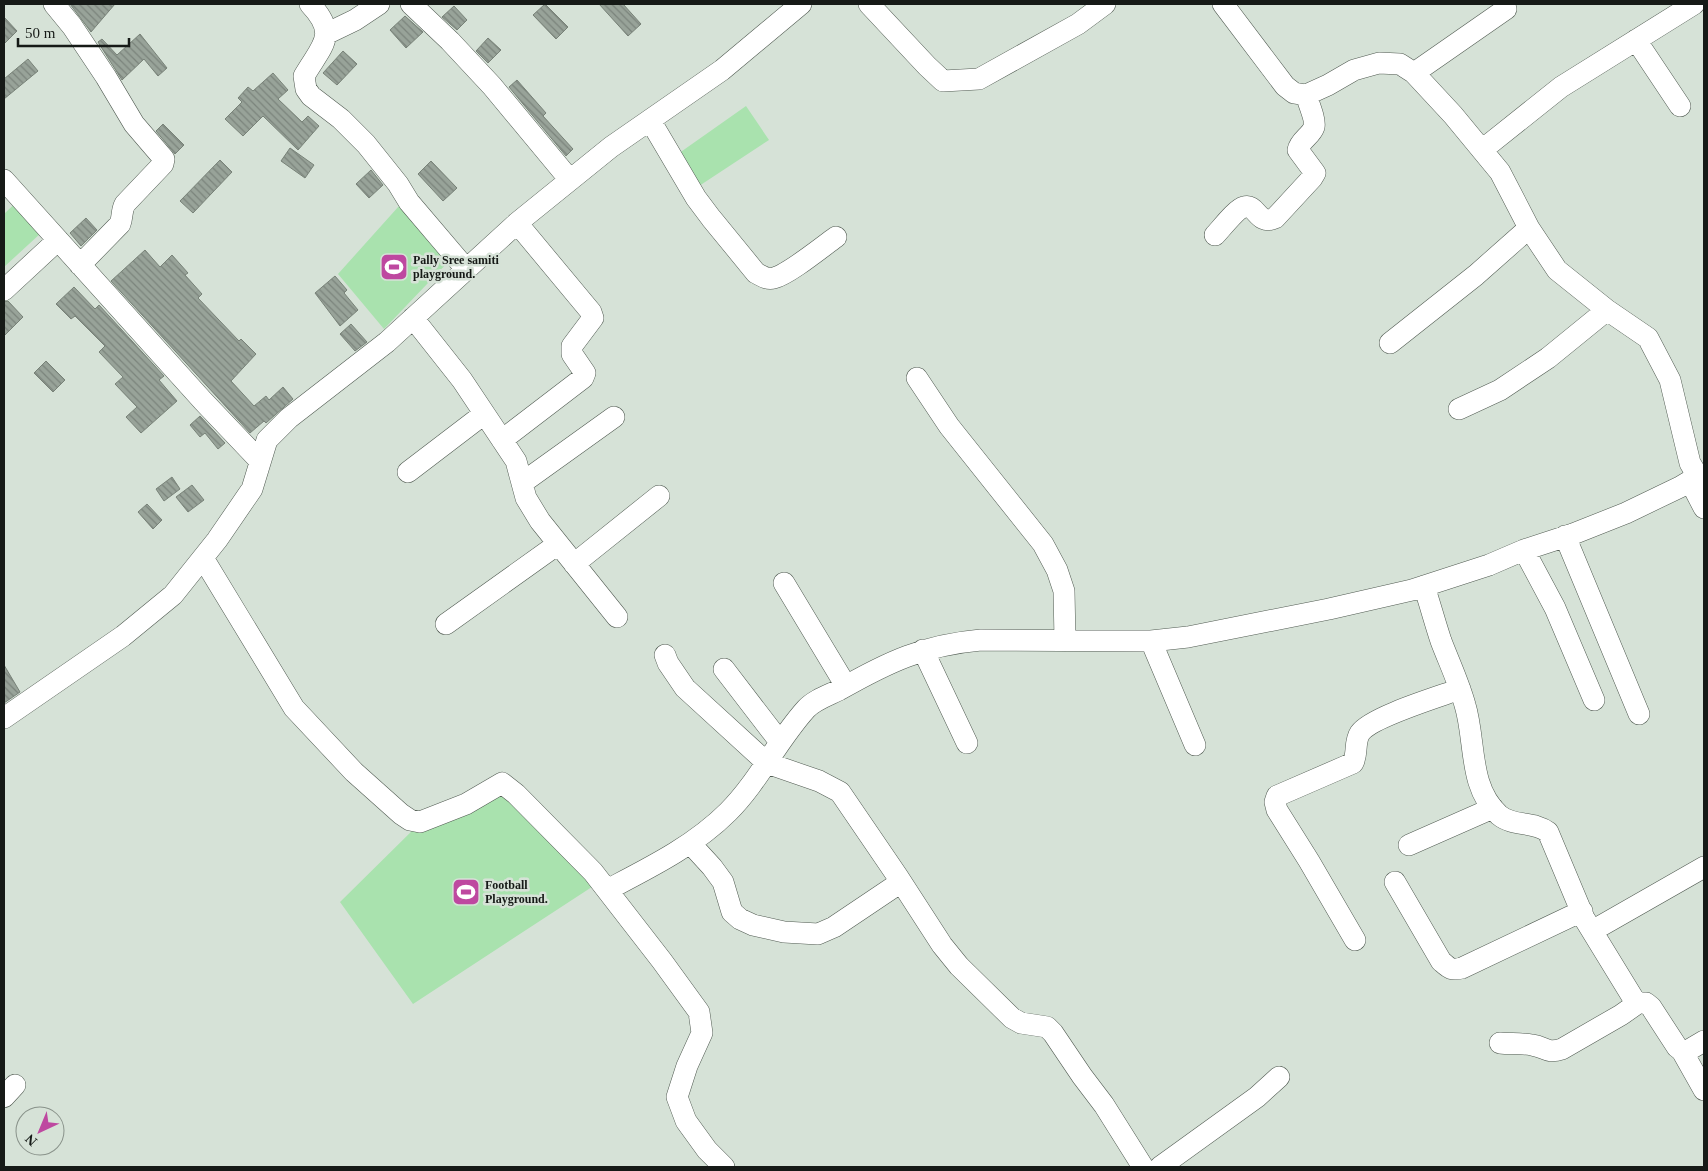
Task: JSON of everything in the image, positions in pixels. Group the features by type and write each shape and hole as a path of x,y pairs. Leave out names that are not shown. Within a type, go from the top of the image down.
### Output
{"street":[{"path":"54,4 72,26 106,77 134,124 164,159 162,164 125,204 122,209 120,224 80,265"},
{"path":"310,4 318,12 326,28 326,39 304,76 306,89 311,96 341,119 366,144 398,184 409,202 466,270"},
{"path":"326,34 355,20 379,4"},
{"path":"410,4 450,41 492,86 570,180"},
{"path":"4,718 123,636 173,595 252,489 266,440 290,418 387,342 517,223 611,146 722,70 800,4"},
{"path":"869,4 943,81 979,79 1078,24 1105,4"},
{"path":"1223,4 1285,86 1294,93 1306,95 1354,70 1379,63 1400,64 1414,73 1453,115 1500,172 1529,228 1557,270 1607,310 1648,338 1670,380 1690,463 1696,477 1704,508"},
{"path":"1482,150 1561,87 1694,4"},
{"path":"1414,73 1506,8"},
{"path":"1636,40 1680,106"},
{"path":"1215,235 1245,206 1250,207 1265,220 1275,218 1312,178 1314,173 1298,150 1299,145 1314,128 1306,95"},
{"path":"650,120 696,198 756,273 765,279 773,279 784,273 836,237"},
{"path":"4,180 260,462"},
{"path":"502,440 582,378 585,373 572,354 572,346 593,318 591,312 517,223"},
{"path":"1390,343 1476,275 1529,228"},
{"path":"4,290 58,240"},
{"path":"1459,409 1508,385 1548,358 1607,310"},
{"path":"413,318 462,380 516,461 526,498 540,521 617,617"},
{"path":"917,378 949,426 1043,544 1057,570 1064,591 1065,640"},
{"path":"408,472 484,414"},
{"path":"522,483 614,417"},
{"path":"607,890 690,843 727,813 751,787 788,730 808,706 883,666 923,650 957,642 981,640 1151,641 1188,637 1319,611 1424,586 1489,565 1524,550 1626,513 1696,477"},
{"path":"574,564 659,496"},
{"path":"1565,536 1638,714"},
{"path":"446,624 558,544"},
{"path":"1524,550 1555,608 1594,700"},
{"path":"202,558 294,708 354,772 401,814 410,820 420,822 466,804 502,783 516,794 593,872 662,960 699,1012 702,1032 687,1066 677,1097 686,1121 707,1150 724,1167"},
{"path":"784,583 846,686"},
{"path":"1424,586 1440,638 1466,705 1481,791 1499,816 1509,821 1542,828 1548,832 1592,931 1626,988 1638,1003"},
{"path":"1151,641 1195,745"},
{"path":"923,650 967,743"},
{"path":"666,655 668,662 685,688 767,763 819,781 840,792 942,945 959,966 1012,1018 1022,1023 1047,1027 1053,1033 1104,1105 1143,1167"},
{"path":"724,669 780,742"},
{"path":"1354,940 1309,861 1276,810 1275,802 1277,796 1353,763 1356,758 1358,736 1364,728 1381,719 1460,689"},
{"path":"1409,845 1493,808"},
{"path":"690,843 723,882 732,912 740,919 753,925 784,932 818,934 834,927 901,882"},
{"path":"1592,931 1704,867"},
{"path":"1396,882 1441,961 1453,970 1462,968 1509,947 1582,911"},
{"path":"1500,1043 1534,1045 1549,1052 1555,1051 1621,1015 1638,1003 1646,1003 1651,1006 1677,1047 1682,1051 1704,1090"},
{"path":"1682,1051 1687,1051 1704,1041"},
{"path":"1160,1167 1257,1097 1279,1076"}],"green space":[{"path":"746,106 769,140 696,188 675,156"},
{"path":"26,193 53,222 4,267 4,214"},
{"name":"Pally Sree samiti playground.","path":"399,206 450,260 384,329 338,274"},
{"name":"Football Playground.","path":"502,783 598,883 413,1004 340,902 419,824"}],"building":[{"path":"70,4 115,4 91,32"},
{"path":"545,4 568,27 556,39 533,15"},
{"path":"599,4 623,4 641,24 628,36"},
{"path":"454,6 467,20 457,30 442,17"},
{"path":"405,16 423,32 406,48 390,30"},
{"path":"4,17 17,31 4,44"},
{"path":"140,34 167,68 158,76 144,59 122,80 98,42 102,39 117,55"},
{"path":"488,38 501,50 488,63 476,51"},
{"path":"343,51 357,64 337,85 323,73"},
{"path":"28,59 38,71 4,99 4,79"},
{"path":"273,73 288,90 278,99 302,122 308,116 319,126 298,150 263,116 243,136 225,119 242,102 238,98 248,87 253,91"},
{"path":"517,80 546,113 543,116 573,149 566,156 509,87"},
{"path":"163,124 184,145 175,154 156,131"},
{"path":"290,148 314,165 305,178 281,161"},
{"path":"220,160 232,172 193,213 180,201"},
{"path":"431,161 457,188 443,201 418,174"},
{"path":"371,170 383,185 369,198 356,184"},
{"path":"86,218 97,230 81,246 70,233"},
{"path":"145,250 160,267 172,255 188,273 185,275 202,294 198,298 239,341 241,339 256,354 231,381 254,406 266,396 269,400 283,387 293,399 266,423 264,421 250,433 111,281"},
{"path":"335,276 347,290 344,293 358,310 340,326 315,293"},
{"path":"74,287 95,309 99,305 164,376 159,380 177,401 141,433 126,417 137,407 115,384 123,377 99,352 105,346 75,316 71,319 56,304"},
{"path":"8,301 23,317 4,336 4,302"},
{"path":"351,324 367,342 355,351 340,334"},
{"path":"46,361 65,380 53,392 34,373"},
{"path":"200,416 225,443 218,449 205,433 200,437 190,425"},
{"path":"172,477 180,489 164,501 156,489"},
{"path":"192,485 204,500 188,512 176,497"},
{"path":"147,504 162,520 153,529 138,512"},
{"path":"4,665 20,692 4,703"}],"place":[{"name":"Pally Sree samiti playground.","path":"394,267"},
{"name":"Football Playground.","path":"466,892"}]}
